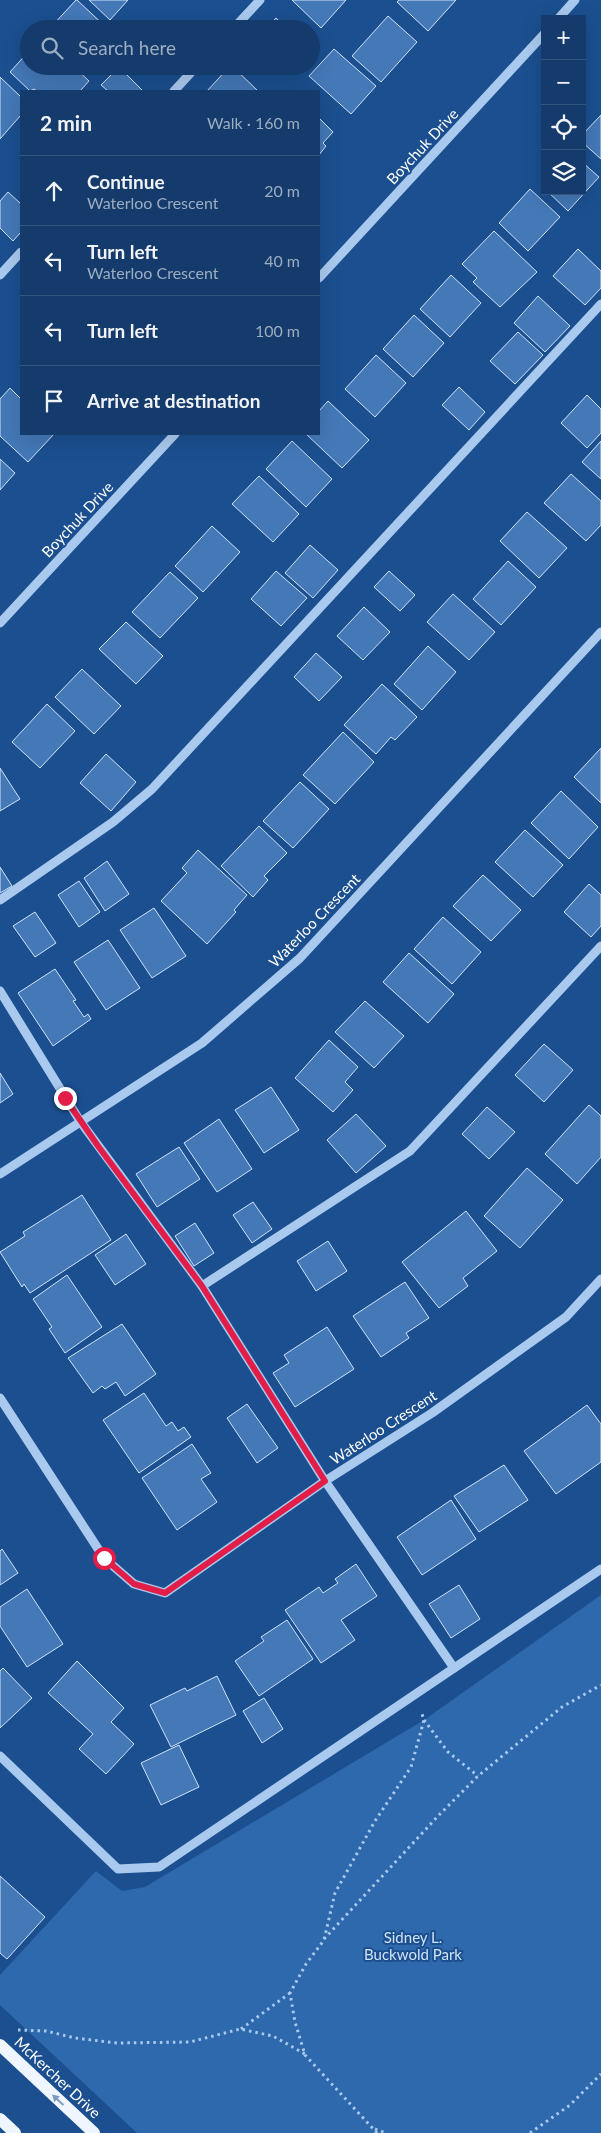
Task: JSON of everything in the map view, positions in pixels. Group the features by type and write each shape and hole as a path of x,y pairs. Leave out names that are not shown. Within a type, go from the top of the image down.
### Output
{"main road":[{"name":"McKercher Drive","path":"0,2045 94,2133"},
{"path":"0,2119 15,2133"}],"street":[{"path":"241,20 260,0"},
{"path":"562,15 575,0"},
{"name":"Boychuk Drive","path":"320,277 541,37"},
{"path":"175,90 189,75"},
{"path":"0,275 20,253"},
{"path":"0,900 113,822 152,789 601,304"},
{"name":"Boychuk Drive","path":"0,623 174,435"},
{"name":"Waterloo Crescent","path":"0,1174 202,1043 300,958 601,632"},
{"path":"202,1286 410,1151 601,946"},
{"path":"0,991 80,1121 202,1286 325,1481 454,1668"},
{"name":"Waterloo Crescent","path":"0,1398 104,1558 134,1584 165,1593 325,1481 432,1413 566,1317 601,1279"},
{"path":"0,1756 118,1868 159,1867 601,1569"}],"path":[{"path":"19,2029 46,2031 75,2038 117,2043 190,2042 240,2029 290,1992 306,1964 324,1940 439,1814 478,1776 502,1754 562,1707 601,1685"},
{"path":"413,1696 424,1720 448,1752 478,1776"},
{"path":"324,1940 335,1893 375,1821 411,1767 424,1720"},
{"path":"290,1992 295,2022 305,2055"},
{"path":"240,2029 272,2036 305,2055 376,2131 386,2133"},
{"path":"530,2133 570,2105 601,2074"}],"green space":[{"name":"Sidney L. Buckwold Park","path":"601,1595 601,2133 137,2133 0,2005 0,1975 96,1871 122,1891 145,1887 424,1720"}],"building":[{"path":"77,0 98,20 57,20"},
{"path":"89,0 128,0 110,20"},
{"path":"292,0 346,0 321,28 320,20 313,20"},
{"path":"399,0 456,0 428,31 397,2"},
{"path":"388,16 417,42 381,82 352,56"},
{"path":"334,49 376,86 351,114 309,76 320,75 320,64"},
{"path":"20,61 20,75 83,75 89,81 81,90 29,90 10,72"},
{"path":"111,75 127,75 142,90 107,90 101,85"},
{"path":"222,75 241,75 257,90 208,90"},
{"path":"0,77 20,96 20,116 0,139"},
{"path":"601,115 601,159 586,146 586,131"},
{"path":"320,119 333,132 323,143 326,146 320,154"},
{"path":"586,166 599,177 586,191"},
{"path":"530,189 560,217 528,251 499,223"},
{"path":"8,192 20,203 20,233 13,241 0,228 0,201"},
{"path":"551,195 583,195 568,211"},
{"path":"494,231 537,272 500,307 473,282 477,278 462,264"},
{"path":"578,249 601,271 601,288 585,305 553,276"},
{"path":"451,275 481,303 450,337 420,309"},
{"path":"538,296 570,326 545,352 514,323"},
{"path":"414,315 444,343 413,377 383,349"},
{"path":"518,332 543,355 515,384 490,361"},
{"path":"376,355 406,383 375,417 345,389"},
{"path":"459,387 485,412 469,430 442,405"},
{"path":"10,388 20,398 20,435 53,435 28,462 0,436 0,399"},
{"path":"587,395 601,409 601,433 587,448 561,423"},
{"path":"328,401 369,440 342,468 307,435 320,435 320,410"},
{"path":"292,441 332,479 306,507 266,469"},
{"path":"601,441 601,479 582,462"},
{"path":"0,459 15,473 0,490"},
{"path":"571,474 601,501 601,525 586,541 544,503"},
{"path":"259,476 299,514 273,542 232,504"},
{"path":"527,512 567,548 539,578 500,541"},
{"path":"212,526 240,552 203,592 175,566"},
{"path":"310,545 338,570 313,598 285,573"},
{"path":"508,561 536,587 501,625 473,599"},
{"path":"276,571 307,598 281,626 251,599"},
{"path":"389,571 415,595 400,611 374,587"},
{"path":"170,572 198,598 160,638 132,612"},
{"path":"453,594 495,632 469,660 427,622"},
{"path":"364,607 390,632 363,660 337,636"},
{"path":"126,622 163,656 136,684 99,649"},
{"path":"428,646 456,672 422,710 394,684"},
{"path":"316,653 342,677 319,701 294,677"},
{"path":"82,669 121,706 94,734 55,697"},
{"path":"382,684 417,717 395,740 391,737 376,754 344,725"},
{"path":"47,704 75,731 40,768 12,742"},
{"path":"343,732 374,762 335,804 303,775"},
{"path":"601,748 601,803 574,777"},
{"path":"106,754 136,782 111,811 80,783"},
{"path":"0,768 20,799 0,811"},
{"path":"300,782 329,809 293,848 263,821"},
{"path":"561,791 598,827 569,859 531,823"},
{"path":"259,826 287,853 264,876 268,880 253,897 221,866"},
{"path":"525,830 563,865 533,897 495,862"},
{"path":"198,850 247,895 234,910 236,912 207,944 161,901 187,873 182,868"},
{"path":"107,861 129,894 105,911 84,878"},
{"path":"0,867 12,886 0,893"},
{"path":"483,875 521,910 491,941 453,906"},
{"path":"79,881 100,912 79,927 58,895"},
{"path":"589,884 601,895 601,926 591,937 564,912"},
{"path":"154,908 186,956 152,978 120,930"},
{"path":"35,912 56,943 35,957 13,926"},
{"path":"443,917 481,952 452,984 414,949"},
{"path":"108,940 140,988 106,1010 74,962"},
{"path":"409,953 454,994 428,1023 383,982"},
{"path":"55,969 76,1000 73,1001 84,1017 88,1014 91,1019 53,1046 18,993"},
{"path":"365,1001 404,1036 374,1068 335,1032"},
{"path":"329,1040 358,1067 345,1082 353,1090 333,1112 295,1078"},
{"path":"544,1044 573,1070 544,1102 515,1075"},
{"path":"0,1073 13,1094 0,1103"},
{"path":"271,1087 299,1130 264,1153 235,1110"},
{"path":"589,1105 601,1116 601,1157 577,1184 545,1154"},
{"path":"487,1107 515,1132 489,1159 462,1134"},
{"path":"356,1114 386,1146 356,1173 327,1140"},
{"path":"219,1119 252,1169 217,1192 184,1143"},
{"path":"179,1147 200,1179 157,1207 136,1174"},
{"path":"527,1168 563,1200 520,1248 484,1216"},
{"path":"82,1195 111,1240 30,1293 24,1284 22,1287 0,1252 25,1236 23,1232"},
{"path":"253,1202 272,1229 252,1243 233,1215"},
{"path":"466,1211 497,1251 463,1278 468,1286 439,1308 402,1262"},
{"path":"195,1223 214,1253 194,1266 175,1236"},
{"path":"126,1234 146,1264 115,1285 95,1255"},
{"path":"328,1241 347,1271 316,1291 297,1261"},
{"path":"67,1275 102,1327 65,1353 49,1329 52,1327 33,1299"},
{"path":"405,1282 429,1318 406,1333 409,1338 381,1357 353,1316"},
{"path":"122,1324 156,1374 125,1396 116,1382 105,1389 102,1386 93,1393 68,1358"},
{"path":"327,1327 354,1369 295,1407 273,1373 289,1363 284,1355"},
{"path":"144,1393 166,1426 172,1422 178,1431 184,1427 191,1437 139,1473 103,1420"},
{"path":"247,1404 278,1448 257,1463 227,1418"},
{"path":"587,1405 601,1424 601,1462 556,1494 524,1451"},
{"path":"192,1444 211,1473 201,1479 217,1502 177,1530 142,1478"},
{"path":"504,1465 528,1500 479,1532 454,1496"},
{"path":"451,1500 476,1539 422,1575 397,1537"},
{"path":"2,1549 18,1573 0,1585 0,1551"},
{"path":"356,1564 377,1596 341,1620 355,1640 321,1663 285,1610 319,1587 323,1593 338,1583 335,1579"},
{"path":"459,1585 480,1619 451,1638 429,1604"},
{"path":"27,1589 63,1644 27,1667 0,1626 0,1607"},
{"path":"287,1620 313,1659 259,1696 235,1661 264,1641 261,1637"},
{"path":"77,1661 124,1708 111,1722 134,1744 106,1774 79,1749 93,1734 48,1693"},
{"path":"3,1668 32,1698 0,1728 0,1671"},
{"path":"217,1676 236,1715 171,1747 150,1705 185,1688 187,1691"},
{"path":"264,1698 283,1729 262,1743 243,1711"},
{"path":"179,1745 199,1787 161,1805 141,1763"},
{"path":"0,1876 45,1917 7,1959 0,1953"}],"route":[{"path":"65,1098 98,1146 202,1286 325,1481 165,1593 134,1584 104,1558"}]}
